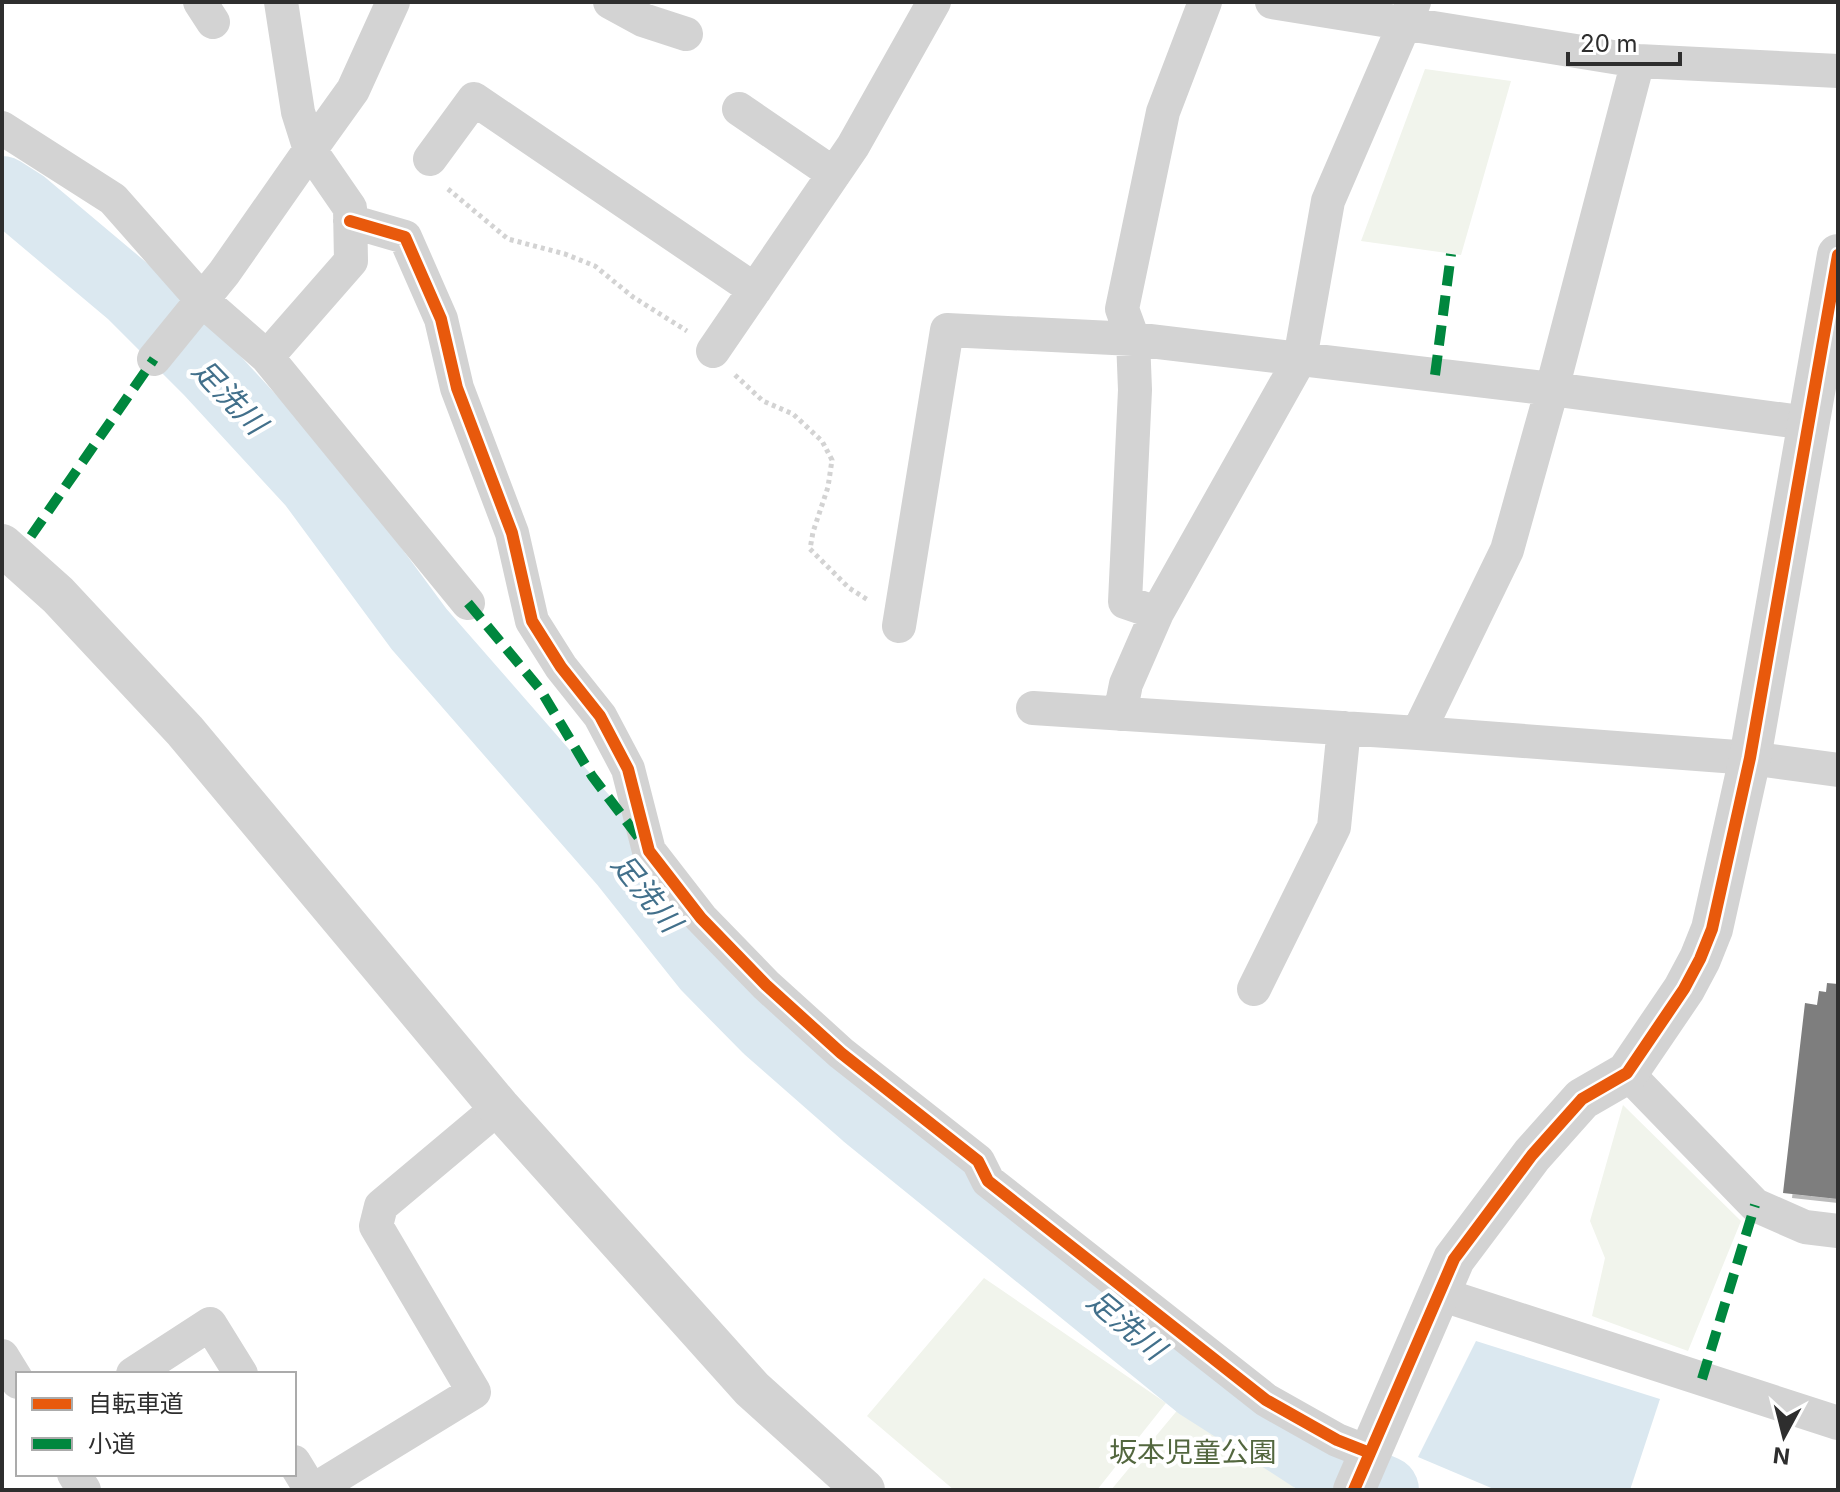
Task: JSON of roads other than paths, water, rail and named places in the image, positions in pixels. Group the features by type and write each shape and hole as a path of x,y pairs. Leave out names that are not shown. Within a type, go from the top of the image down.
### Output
{"street":[{"path":"267,357 351,261 350,208 310,150 298,112 281,2"},
{"path":"154,359 197,307 353,90 393,2"},
{"path":"610,2 643,20 686,34"},
{"path":"713,351 853,146 934,2"},
{"path":"1157,613 1125,602 1135,390 1133,339 1122,309 1163,112 1205,2"},
{"path":"1272,2 1409,13 1638,61 1838,71"},
{"path":"1120,714 1126,684 1157,613 1300,359 1328,201 1409,13"},
{"path":"1418,733 1507,550 1638,61"},
{"path":"430,159 474,99 755,290"},
{"path":"739,109 834,174"},
{"path":"2,128 113,199 197,307 267,357 468,603"},
{"path":"350,221 405,237 441,319 457,388 512,533 532,621 561,667 600,716 628,769 649,851 701,918 766,985 841,1053 978,1161 988,1181 1266,1400 1337,1440 1364,1469 1454,1259 1532,1155 1582,1099 1627,1073 1684,989 1712,929 1750,758 1838,255"},
{"path":"899,626 947,330 1133,339 1808,423"},
{"path":"2,545 58,595 185,731 499,1107 752,1389 850,1486"},
{"path":"1033,708 1750,758 1838,770"},
{"path":"1254,989 1334,827 1344,728"},
{"path":"1627,1073 1755,1205 1805,1227 1838,1231"},
{"path":"296,1465 312,1490 474,1392 376,1226 381,1206 499,1107"},
{"path":"1437,1293 1838,1423"},
{"path":"136,1372 210,1324 240,1372"},
{"path":"2,1356 16,1379"}],"waterway":[{"name":"足洗川","path":"2,190 24,204 131,294 209,372 312,484 419,629 625,865 707,968 767,1029 865,1115 1199,1386 1313,1459 1385,1490"}],"park label":[{"name":"坂本児童公園","path":"1193,1452"}]}
